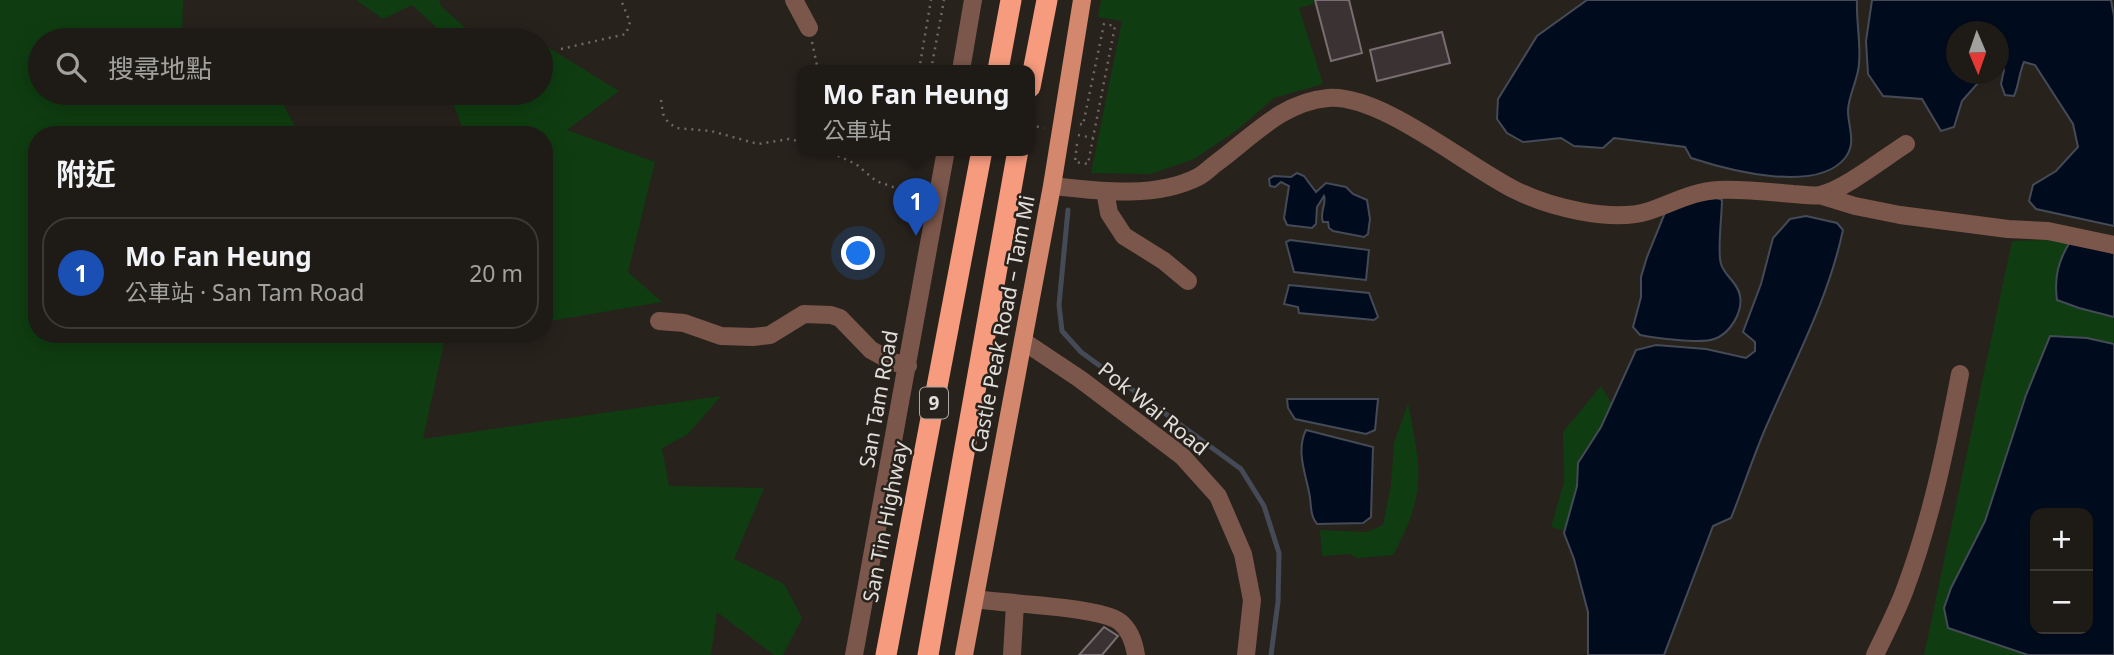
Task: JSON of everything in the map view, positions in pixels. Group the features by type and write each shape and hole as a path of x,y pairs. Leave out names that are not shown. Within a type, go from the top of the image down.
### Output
{"highway":[{"path":"999,65 1011,0"},
{"path":"1034,65 1047,0"},
{"name":"San Tin Highway","path":"886,655 981,156"},
{"name":"9","path":"928,655 1017,156"}],"main road":[{"name":"Castle Peak Road – Tam Mi","path":"964,655 1052,186 1082,0"}],"street":[{"path":"794,0 809,28"},
{"path":"962,65 973,0"},
{"path":"1052,186 1105,191 1138,191 1167,187 1198,177 1236,149 1263,124 1290,109 1319,100 1348,98 1394,117 1514,190 1542,203 1591,213 1624,215 1646,212 1690,194 1717,190 1819,195 1900,215 2008,229 2048,231 2114,245"},
{"path":"1819,195 1843,184 1906,144"},
{"name":"San Tam Road","path":"854,655 945,156"},
{"path":"1105,191 1109,214 1124,236 1164,261 1188,281"},
{"path":"659,321 684,323 721,337 753,337 770,335 804,314 831,315 840,318 871,350 893,362 908,366"},
{"name":"Pok Wai Road","path":"1023,341 1080,379 1182,456 1218,496 1243,554 1252,600 1246,655"},
{"path":"1875,655 1904,592 1932,504 1960,374"},
{"path":"975,599 1097,612 1119,621 1132,635 1136,655"},
{"path":"1012,655 1015,604"}],"path":[{"path":"561,49 626,34 630,22 621,0"},
{"path":"920,65 931,0"},
{"path":"932,65 944,0"},
{"path":"1079,144 1075,162 1088,164 1115,26 1104,24 1083,125"},
{"path":"809,28 817,65"},
{"path":"661,100 663,114 676,128 711,131 758,144 789,139 797,141"},
{"path":"1035,126 1055,130"},
{"path":"1068,133 1094,138"},
{"path":"839,156 856,164 876,181 924,198"}],"green space":[{"path":"0,0 183,0 182,28 28,28 28,105 284,105 294,126 28,126 28,343 444,343 423,439 721,396 688,434 662,448 669,486 764,488 734,559 784,584 802,618 783,655 774,655 717,612 711,655 0,655"},
{"path":"356,0 439,0 441,6 466,28 437,28 412,5 383,19"},
{"path":"1101,0 1313,0 1313,4 1299,8 1323,84 1274,98 1237,130 1194,159 1151,174 1091,173 1122,21 1098,17"},
{"path":"553,50 619,91 567,130 655,162 628,272 662,302 553,320 553,126 462,126 454,105 553,105"},
{"path":"2046,240 2114,249 2114,655 1924,655 2012,241"},
{"path":"1601,386 1621,418 1581,535 1551,527 1564,482 1563,432"},
{"path":"1408,403 1416,446 1418,480 1412,514 1393,555 1358,558 1349,554 1322,556 1320,530 1367,532 1383,525 1391,485 1394,443"}],"water":[{"path":"1587,0 1857,0 1859,56 1848,105 1851,141 1849,152 1832,169 1814,175 1771,176 1748,173 1691,158 1685,147 1614,138 1603,148 1574,146 1561,138 1523,142 1507,133 1497,119 1498,99 1537,36"},
{"path":"1872,0 2111,0 2114,16 2114,226 2036,209 2029,201 2033,185 2056,171 2078,147 2073,124 2035,65 2024,62 2014,96 2005,95 2001,84 2009,84 2009,21 1946,21 1946,84 1977,84 1962,101 1954,127 1941,131 1922,99 1883,96 1868,74 1866,41"},
{"path":"1297,173 1304,176 1316,192 1326,183 1346,187 1353,194 1367,200 1370,219 1368,234 1364,237 1329,228 1328,222 1323,222 1322,219 1324,196 1317,207 1316,224 1312,228 1287,225 1284,218 1289,186 1281,182 1275,187 1270,186 1269,179 1274,176 1291,177"},
{"path":"1680,194 1712,196 1722,200 1720,258 1723,269 1739,291 1740,302 1730,327 1714,339 1678,340 1640,335 1633,327 1647,257 1664,215"},
{"path":"1806,216 1837,223 1843,230 1829,281 1761,438 1731,518 1713,526 1664,655 1588,655 1588,612 1564,533 1577,486 1578,463 1601,427 1636,350 1656,345 1706,349 1746,358 1755,351 1755,342 1743,332 1761,284 1773,238 1790,219"},
{"path":"1290,240 1369,250 1366,280 1294,272 1286,242"},
{"path":"2070,242 2114,253 2114,317 2057,300 2058,270"},
{"path":"1289,285 1369,293 1378,317 1374,320 1299,313 1298,307 1284,304"},
{"path":"2050,336 2087,338 2114,344 2114,655 2028,655 1948,628 1944,608 1951,588 1985,521 2026,395"},
{"path":"1287,399 1378,399 1375,430 1366,434 1295,419 1288,408"},
{"path":"1306,430 1373,447 1371,517 1363,523 1317,524 1314,520 1302,453"}],"building":[{"path":"1315,0 1349,0 1362,53 1331,61"},
{"path":"1442,32 1450,63 1377,81 1370,50"},
{"path":"1104,627 1118,636 1102,655 1079,655"}],"waterway":[{"path":"1068,210 1059,305 1062,331 1081,352 1241,469 1264,506 1279,553 1278,602 1271,655"}],"place":[{"name":"Mo Fan Heung","path":"916,236"}]}
